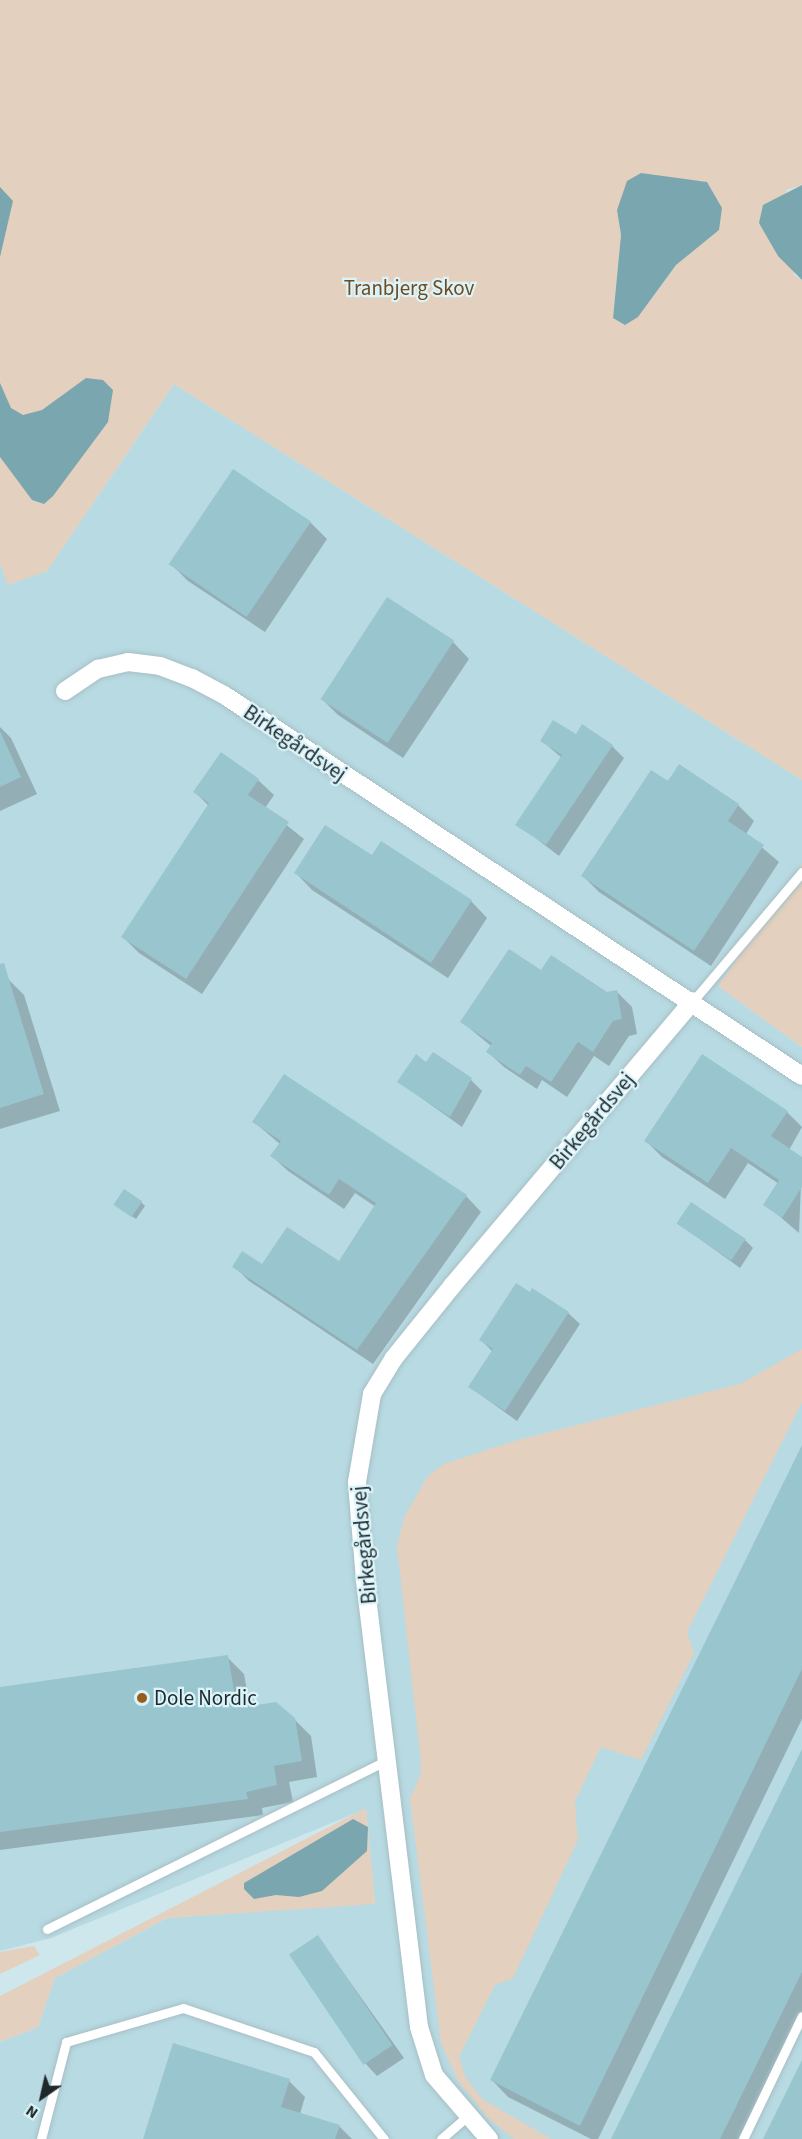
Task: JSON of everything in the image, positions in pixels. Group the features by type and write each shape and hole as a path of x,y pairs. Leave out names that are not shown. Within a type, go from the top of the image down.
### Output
{"street":[{"name":"Birkegårdsvej","path":"65,691 98,669 128,662 160,666 192,678 693,1001 802,1076"},
{"name":"Birkegårdsvej","path":"489,2139 466,2117 434,2074 419,2027 357,1482 372,1394 394,1358 452,1286 693,1001"}],"lane":[{"path":"693,1001 802,872"},
{"path":"47,1929 387,1760"},
{"path":"41,2139 66,2042 183,2008 314,2052 384,2139"},
{"path":"743,2139 802,2016"},
{"path":"441,2139 466,2117"}],"shaded area":[{"path":"641,173 707,182 722,208 719,230 676,265 638,317 625,325 613,318 621,235 617,210 627,181"},
{"path":"802,185 802,280 778,256 759,223 763,205"},
{"path":"0,187 13,201 0,257"},
{"path":"86,378 103,380 113,390 108,422 53,496 44,504 32,500 0,457 0,383 11,408 23,415 42,410"},
{"path":"174,384 802,780 802,864 718,986 802,1047 802,2139 0,2139 0,2042 38,2027 55,1978 167,1918 375,1903 366,1809 51,1938 0,1951 0,563 8,584 47,571"},
{"path":"353,1819 368,1827 367,1851 322,1891 299,1897 276,1895 254,1899 244,1889 244,1883"}],"green space":[{"name":"Tranbjerg Skov","path":"0,0 802,0 802,185 786,190 794,275 802,280 802,780 174,384 47,571 8,585 0,563","holes":["641,173 664,177 719,230 676,265 638,317 613,318 621,235 617,210"]},
{"path":"802,864 802,1047 718,986"},
{"path":"802,1349 802,1402 687,1632 694,1653 641,1760 601,1747 575,1801 578,1840 513,1978 495,1985 459,2057 466,2078 482,2099 551,2139 514,2139 488,2118 458,2081 441,2043 410,1799 421,1773 397,1546 404,1518 427,1477 444,1464 518,1440 740,1384"},
{"path":"366,1808 375,1904 167,1918 55,1978 38,2027 0,2042 0,1996"},
{"path":"34,1946 40,1955 0,1974 0,1952"}],"building":[{"path":"233,469 311,522 247,617 169,564"},
{"path":"387,597 454,641 388,743 321,699"},
{"path":"553,720 576,734 582,724 613,745 546,845 515,825 562,755 540,741"},
{"path":"0,731 21,777 0,787"},
{"path":"221,752 259,779 248,795 289,822 186,979 121,937 209,803 193,792"},
{"path":"679,764 739,804 728,821 764,845 694,951 581,876 651,770 668,781"},
{"path":"325,825 372,855 381,841 472,900 431,963 294,873"},
{"path":"509,949 541,970 551,955 607,992 617,990 622,1019 613,1021 593,1052 578,1042 551,1082 526,1066 520,1075 486,1052 492,1043 460,1022"},
{"path":"4,963 44,1094 0,1108 0,964"},
{"path":"433,1052 472,1078 450,1117 397,1082 416,1054 426,1062"},
{"path":"702,1054 788,1111 771,1136 802,1157 802,1187 782,1218 763,1205 779,1180 731,1148 708,1183 644,1141"},
{"path":"284,1074 467,1195 357,1350 232,1267 242,1251 262,1264 287,1227 339,1261 376,1203 339,1179 329,1195 270,1156 281,1141 252,1122"},
{"path":"124,1189 142,1201 132,1217 113,1205"},
{"path":"691,1202 746,1239 731,1260 676,1224"},
{"path":"516,1283 530,1292 532,1288 569,1312 505,1411 468,1387 493,1349 479,1340"},
{"path":"802,1445 802,1669 580,2126 490,2080"},
{"path":"228,1655 237,1708 276,1702 295,1718 302,1761 274,1766 277,1785 246,1792 248,1799 0,1832 0,1687"},
{"path":"802,1749 802,1972 720,2139 611,2139"},
{"path":"318,1935 392,2045 363,2065 289,1955"},
{"path":"173,2043 290,2079 281,2107 340,2125 335,2139 143,2139"},
{"path":"802,2060 802,2139 763,2139"}],"place":[{"name":"Dole Nordic","path":"142,1698"}]}
